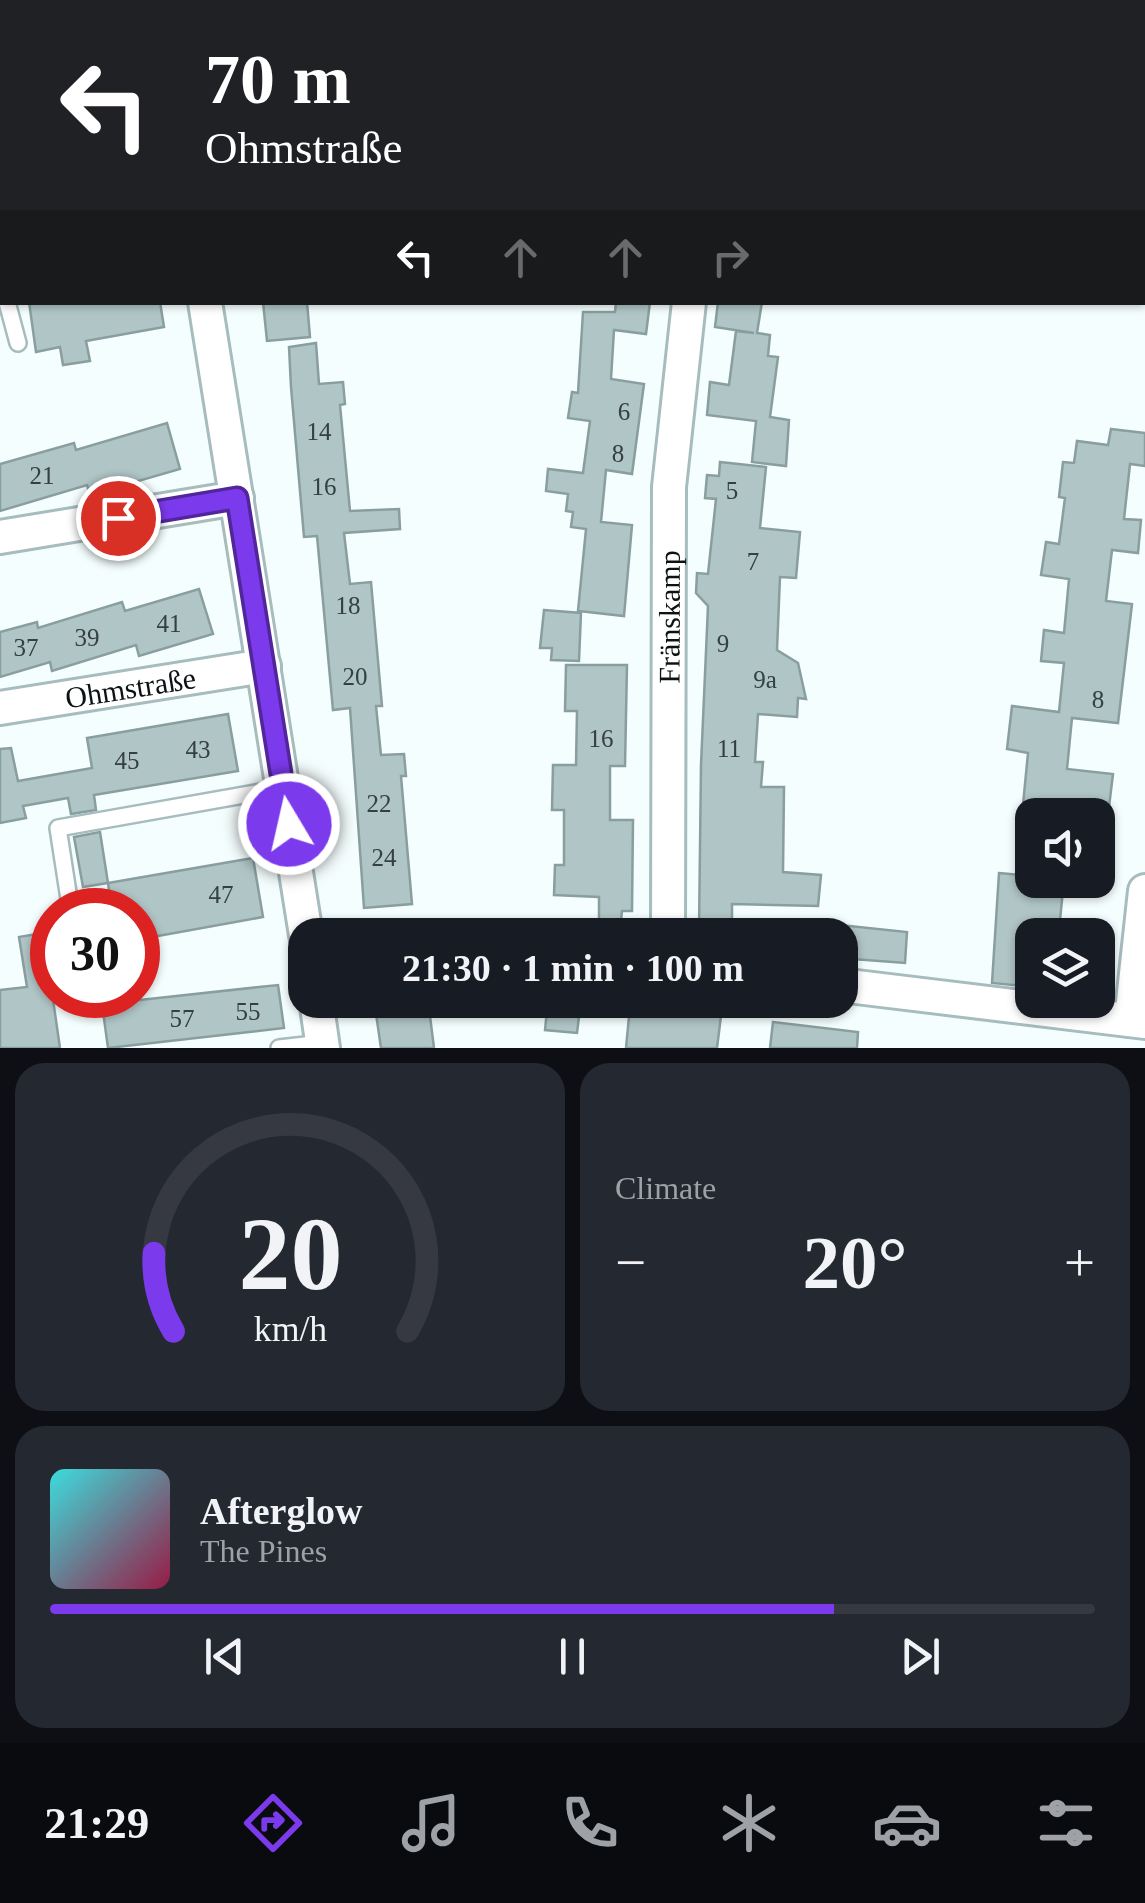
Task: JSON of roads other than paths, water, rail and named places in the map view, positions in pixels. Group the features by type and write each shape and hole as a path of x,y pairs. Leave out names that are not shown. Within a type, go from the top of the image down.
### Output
{"street":[{"path":"206,305 303,918"},
{"name":"Fränskamp","path":"668,918 669,488 689,305"},
{"path":"0,537 237,498"},
{"name":"Ohmstraße","path":"0,708 264,666"},
{"path":"858,987 1138,1021 1145,891"},
{"path":"319,1018 323,1046"}],"lane":[{"path":"5,305 18,343"},
{"path":"67,888 58,828 283,788"},
{"path":"279,1048 323,1046"}]}
